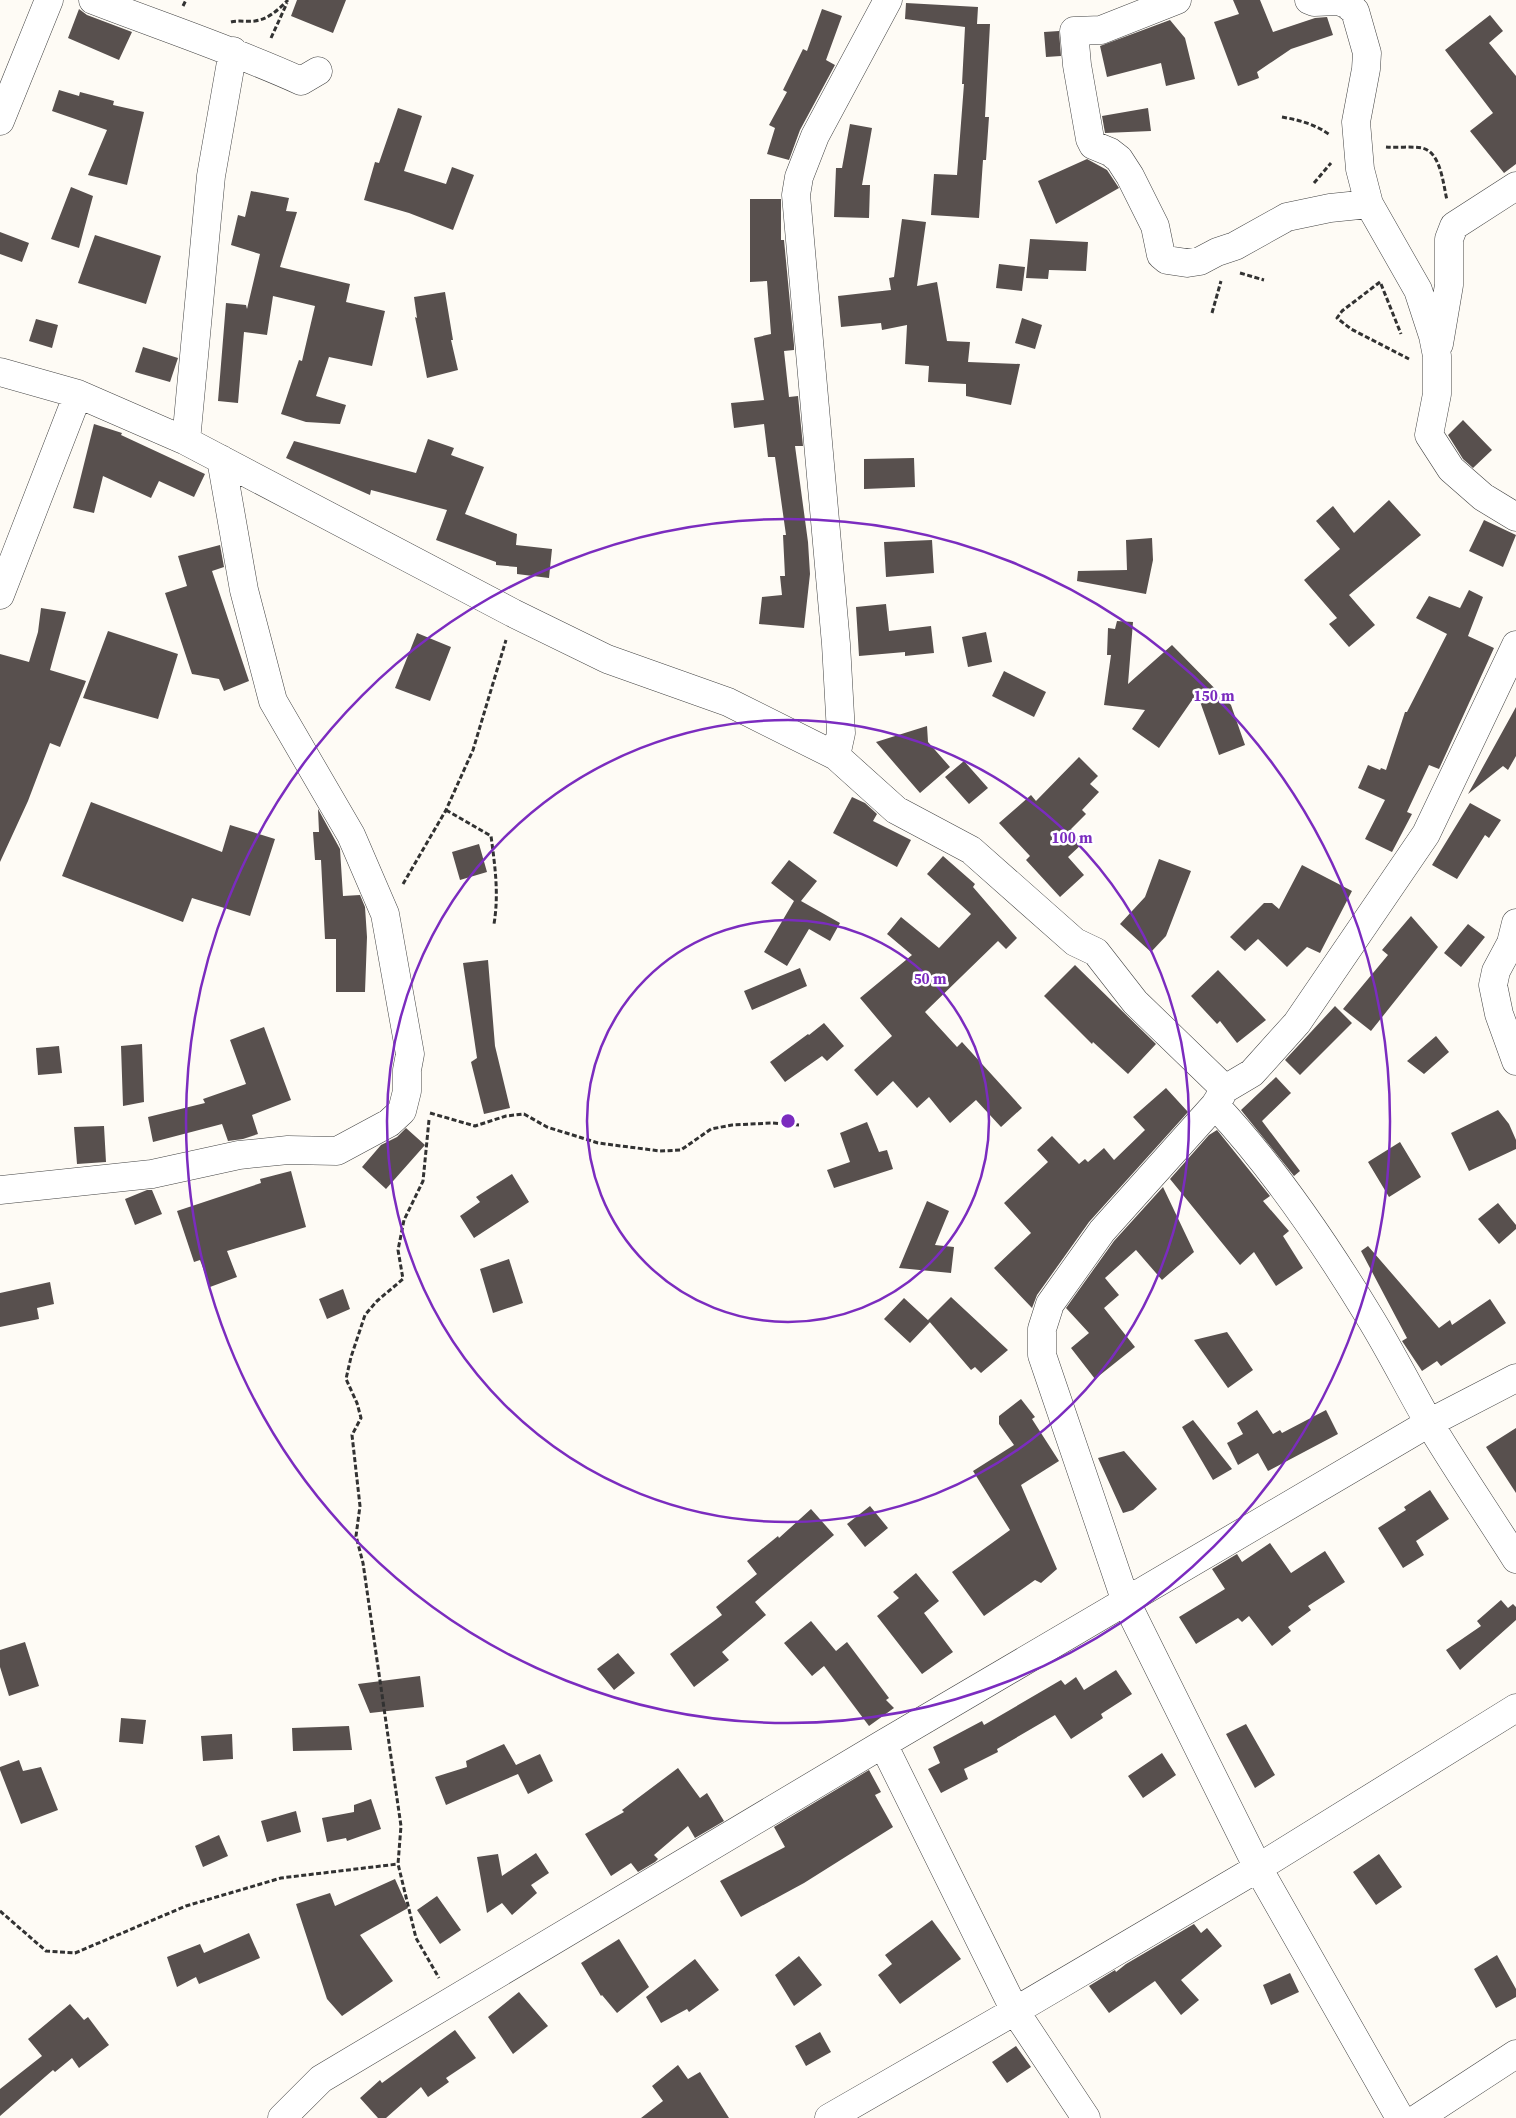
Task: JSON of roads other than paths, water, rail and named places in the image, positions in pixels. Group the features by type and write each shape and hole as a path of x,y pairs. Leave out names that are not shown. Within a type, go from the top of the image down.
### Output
{"street":[{"path":"0,121 49,0"},
{"path":"93,0 184,35 233,51 301,81 318,70"},
{"path":"836,756 841,733 836,644 796,195 799,177 815,136 888,0"},
{"path":"1177,0 1101,30 1074,31 1077,66 1090,139 1094,145 1110,152 1119,159 1130,176 1155,226 1161,254 1167,260 1187,263 1200,261 1217,252 1235,246 1287,216 1330,208 1369,204"},
{"path":"1309,0 1314,2 1338,1 1356,11 1367,53 1366,69 1356,122 1359,156 1369,204 1418,290 1425,358 1437,394 1429,435 1451,469 1483,497 1516,517"},
{"path":"186,441 211,176 233,51"},
{"path":"1425,358 1449,285 1449,239 1454,226 1516,186"},
{"path":"0,372 78,394 186,441 513,613 607,658 728,702 836,756 896,810 971,850 1074,942 1096,952 1135,1002 1220,1097 1238,1129 1267,1166 1326,1249 1369,1316 1429,1423 1516,1558"},
{"path":"0,596 78,394"},
{"path":"0,1190 152,1174 239,1155 288,1150 337,1151 389,1123 402,1111 410,1054 385,914 351,835 273,702 244,590 222,459"},
{"path":"1400,2118 1258,1868 1126,1602 1042,1355 1042,1329 1050,1304 1102,1230 1220,1097 1252,1073 1298,1023 1426,834 1516,645"},
{"path":"1516,923 1511,942 1496,971 1493,985 1499,1014 1516,1061"},
{"path":"282,2118 321,2079 449,2002 882,1744 1429,1423 1516,1378"},
{"path":"829,2118 1258,1868 1516,1708"},
{"path":"882,1744 1015,2011 1086,2118"},
{"path":"1418,2118 1516,2054"}]}
